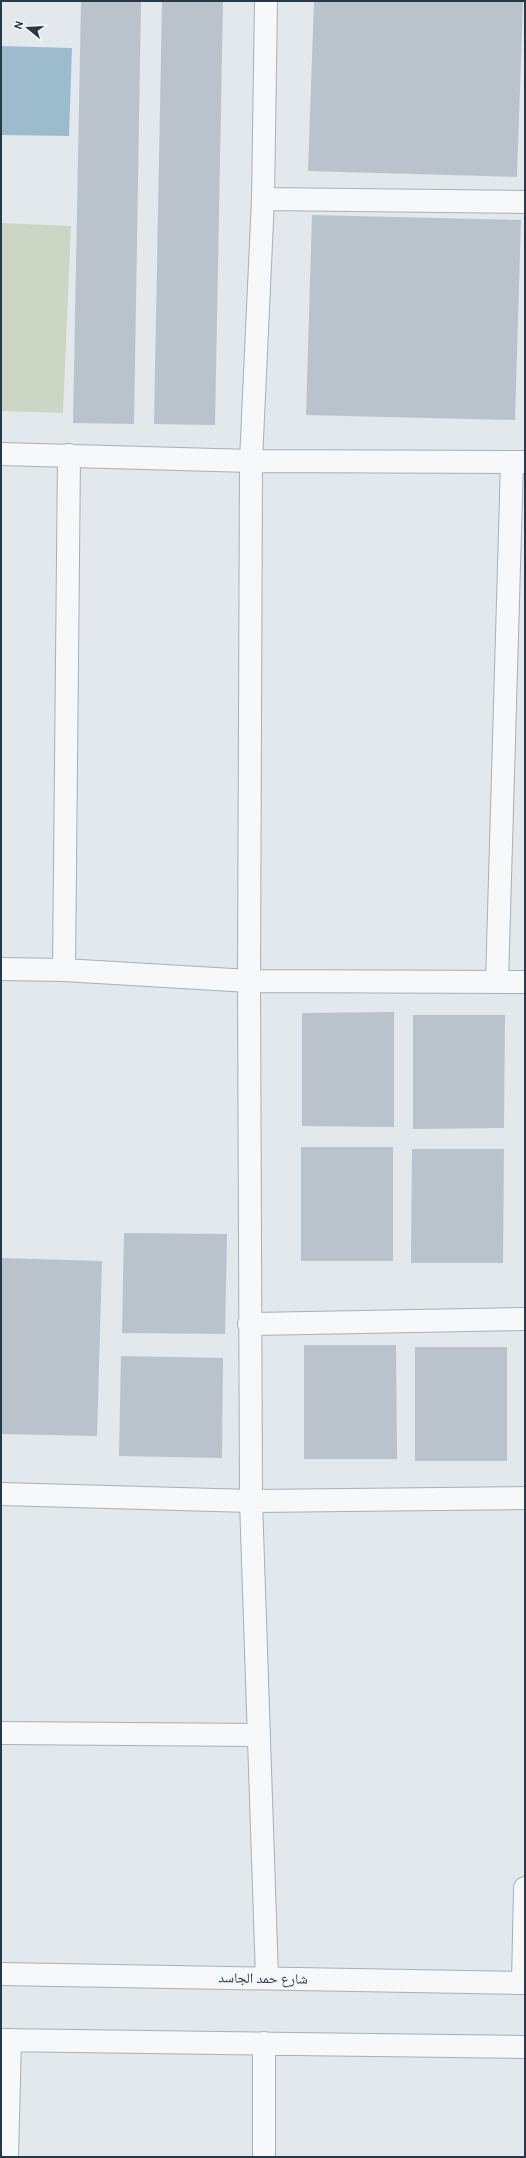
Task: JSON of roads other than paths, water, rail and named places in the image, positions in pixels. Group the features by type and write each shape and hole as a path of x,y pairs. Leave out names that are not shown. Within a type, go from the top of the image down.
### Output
{"street":[{"path":"266,1 263,199 251,461 249,1324 251,1501 267,1978"},
{"path":"263,199 525,202"},
{"path":"1,454 251,461 518,462 497,982"},
{"path":"64,970 69,455"},
{"path":"1,969 64,970 249,981 525,982"},
{"path":"249,1324 525,1320"},
{"path":"1,1494 251,1501 525,1498"},
{"path":"1,1733 259,1735"},
{"path":"524,1983 525,1888"},
{"name":"شارع حمد الجاسد","path":"1,1974 524,1983"},
{"path":"7,2157 6,2040 525,2047"},
{"path":"264,2044 264,2157"}],"water":[{"path":"1,46 72,48 69,136 1,135"}]}
